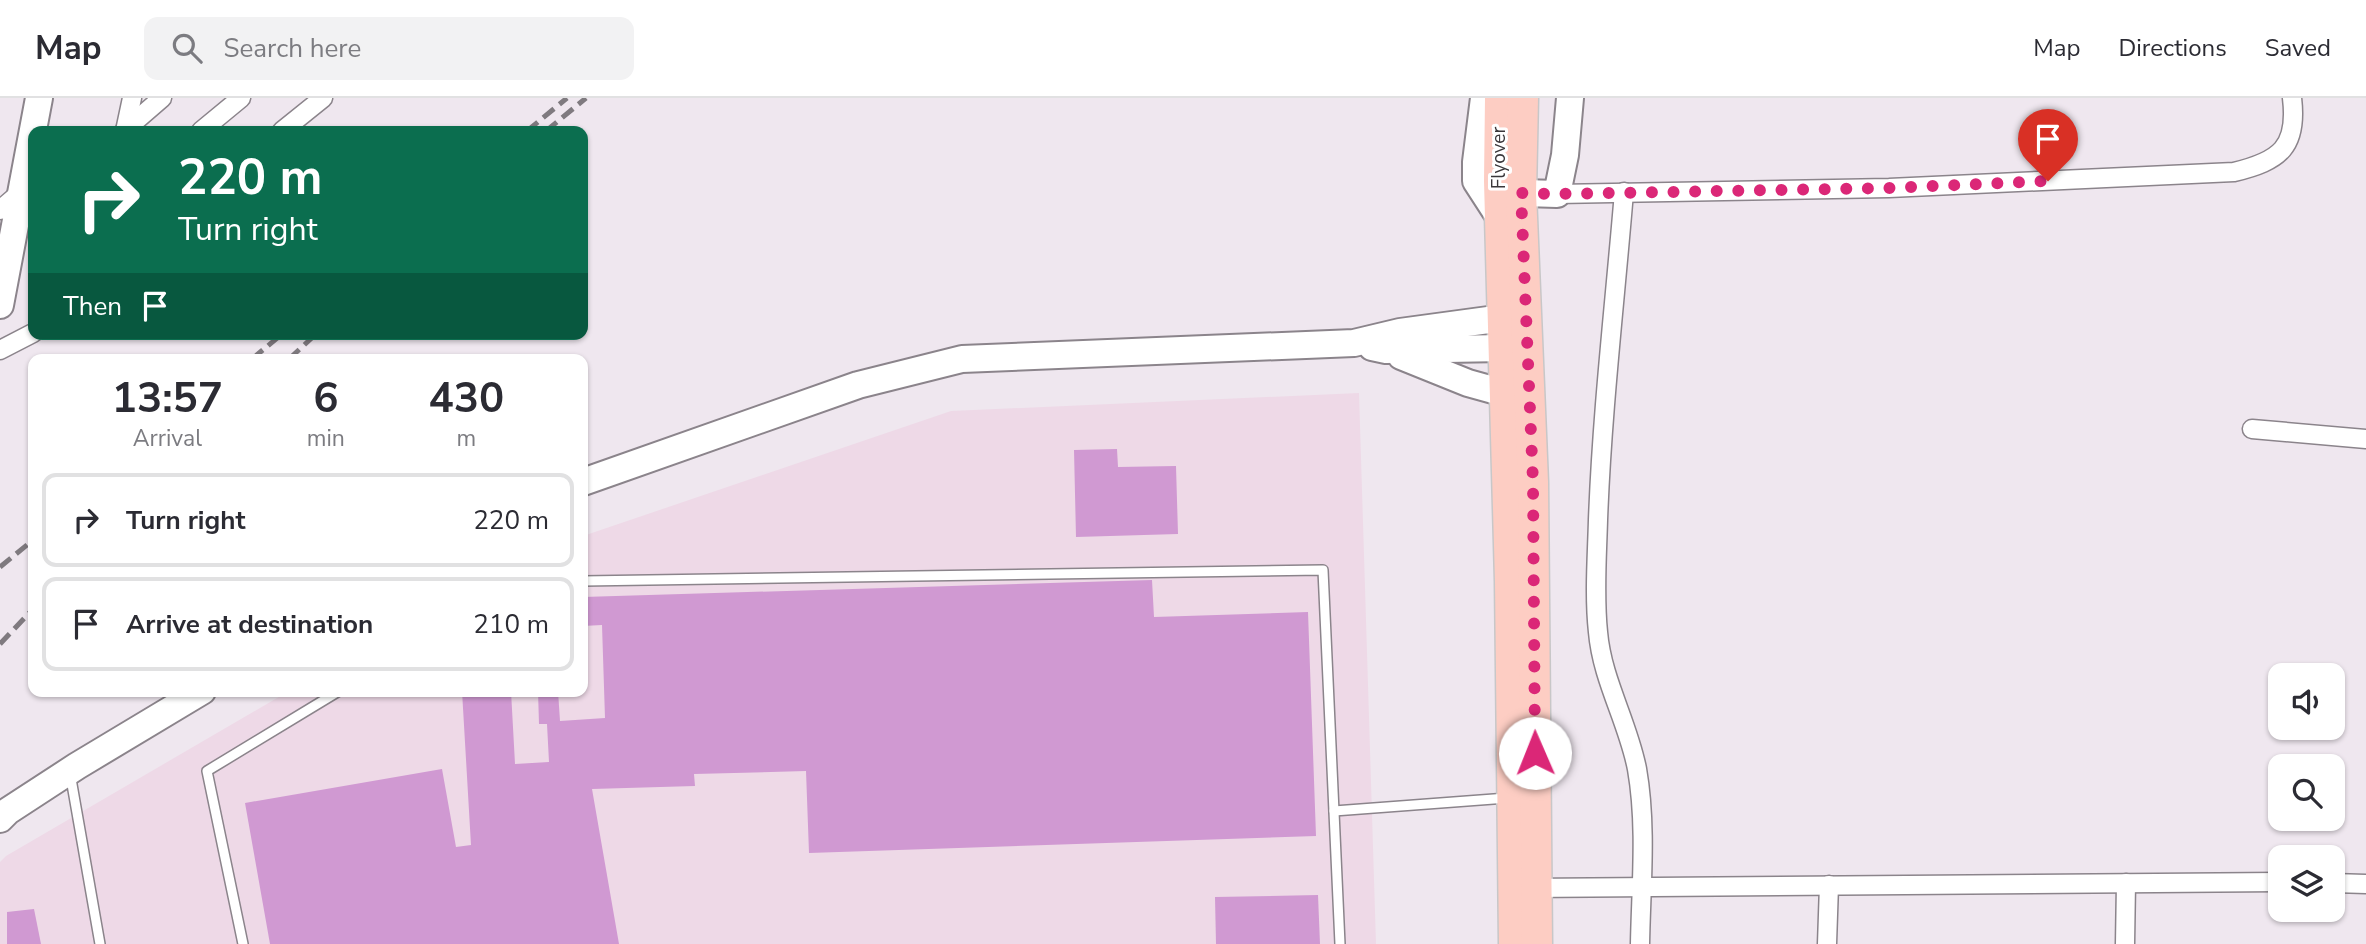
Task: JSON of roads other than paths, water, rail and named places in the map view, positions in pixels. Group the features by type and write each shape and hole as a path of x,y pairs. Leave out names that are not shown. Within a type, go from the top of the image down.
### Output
{"main road":[{"name":"Flyover","path":"1500,98 1500,218 1510,581 1511,798 1525,888"},
{"name":"Flyover","path":"1523,98 1521,193 1533,482 1525,888"},
{"path":"1514,944 1525,888"},
{"path":"1525,888 1537,944"}],"street":[{"path":"34,126 39,98"},
{"path":"126,126 132,98"},
{"path":"131,126 162,98"},
{"path":"207,126 240,98"},
{"path":"288,126 323,98"},
{"path":"1484,98 1476,181 1500,218"},
{"path":"1557,194 1565,155 1570,98"},
{"path":"1521,193 1889,188 2234,172 2259,166 2288,143 2294,131 2292,98"},
{"path":"0,305 28,158"},
{"path":"0,210 22,191"},
{"path":"1624,192 1600,472 1596,600 1598,634 1609,687 1636,766 1642,827 1640,944"},
{"path":"588,480 858,384 962,359 1353,343 1401,332 1503,318"},
{"path":"0,350 28,336"},
{"path":"1353,343 1387,350 1468,383 1504,393"},
{"path":"1387,350 1505,348"},
{"path":"2252,429 2366,439"},
{"path":"0,819 8,811 69,772 192,697"},
{"path":"1525,888 2268,882"},
{"path":"2125,944 2126,883"},
{"path":"2345,883 2366,884"},
{"path":"1827,944 1829,885"}],"lane":[{"path":"588,581 1323,570 1340,944"},
{"path":"243,944 208,771 330,697"},
{"path":"69,772 100,944"},
{"path":"1334,811 1511,798"}],"railway":[{"path":"533,126 567,98"},
{"path":"552,126 586,98"},
{"path":"258,354 275,340"},
{"path":"294,354 310,340"},
{"path":"0,567 28,544"},
{"path":"0,644 28,614"}]}
